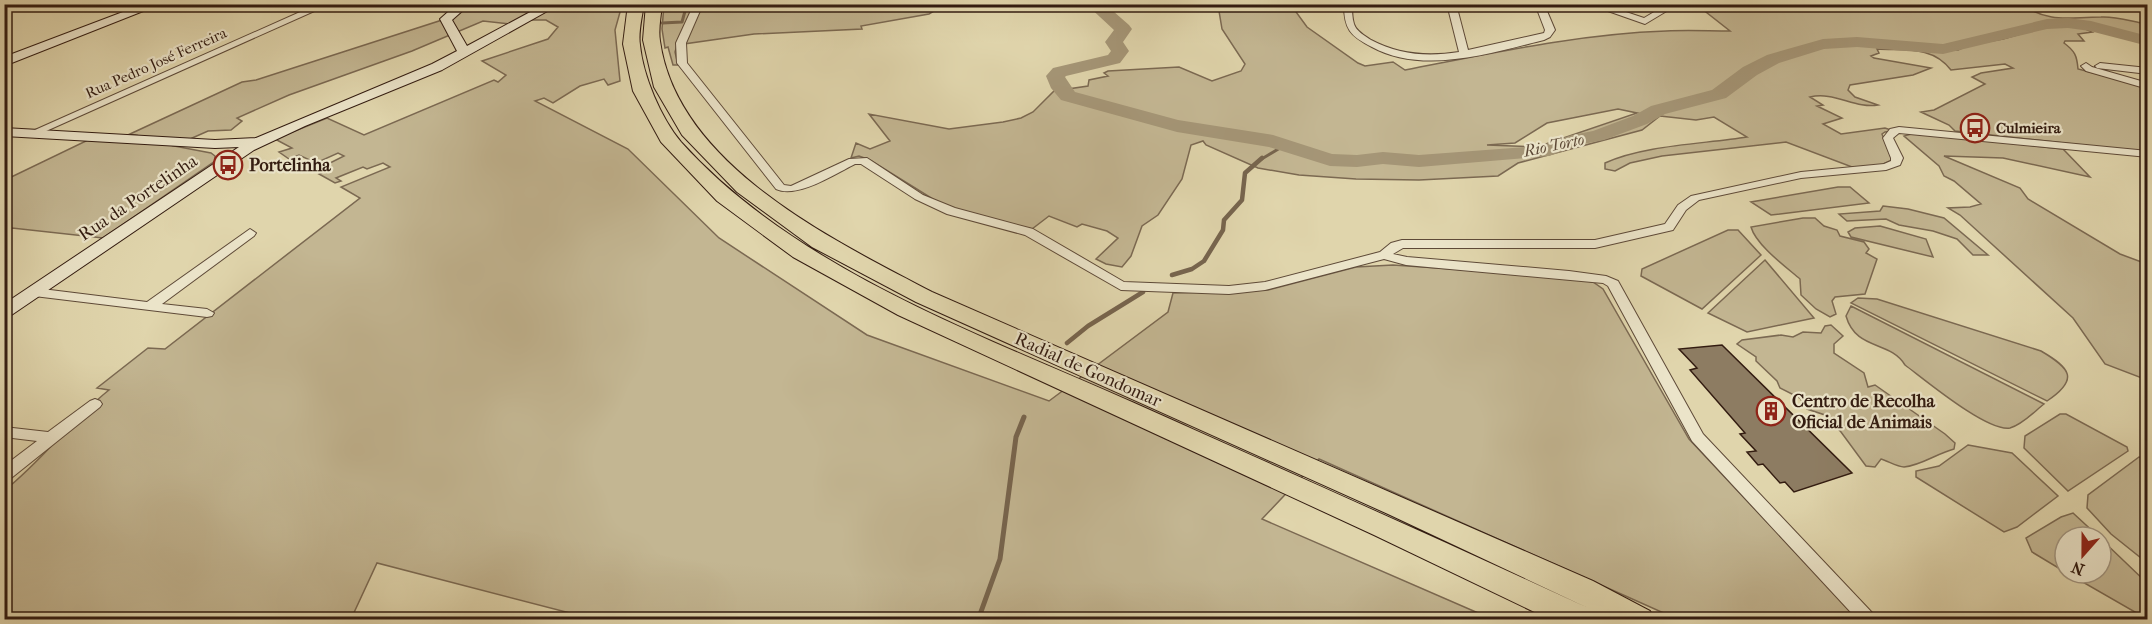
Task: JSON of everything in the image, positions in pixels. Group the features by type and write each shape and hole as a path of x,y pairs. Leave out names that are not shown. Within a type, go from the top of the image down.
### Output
{"highway":[{"name":"Radial de Gondomar","path":"636,4 631,44 642,91 671,142 724,197 801,252 1391,517 1582,590 1639,620"},
{"name":"Radial de Gondomar","path":"654,4 651,40 663,87 692,135 744,188 801,228 869,270 915,304"},
{"name":"Radial de Gondomar","path":"1391,517 1583,620"}],"street":[{"path":"4,63 156,4"},
{"name":"Rua Pedro José Ferreira","path":"31,134 326,4"},
{"path":"464,53 446,19 465,4"},
{"name":"Rua da Portelinha","path":"4,312 258,142 437,67 555,4"},
{"path":"699,4 681,43 682,63 780,187 787,190 795,188 853,160 863,160 919,197 951,211 1029,232 1121,286 1229,290 1265,286 1384,255 1395,246 1402,244 1595,244 1669,227 1682,208 1703,196 1801,175 1886,167 1896,163 1897,158 1888,138 1894,131 1899,130 2148,154"},
{"path":"1348,4 1350,24 1359,35 1377,48 1391,54 1420,58 1464,52 1547,35 1550,30 1539,4"},
{"path":"1451,4 1464,52"},
{"path":"1592,4 1645,21 1671,6 1666,4"},
{"path":"1460,39 1495,46"},
{"path":"2148,71 2086,66 2089,69 2148,86"},
{"path":"121,139 233,134 300,123"},
{"path":"4,132 215,144 258,142"},
{"path":"233,134 258,142"},
{"path":"215,144 226,151 228,161"},
{"path":"150,306 250,233"},
{"path":"1384,255 1406,261 1606,279 1613,284 1697,437 1870,620"},
{"path":"34,292 207,312"},
{"path":"4,475 95,404"},
{"path":"4,432 52,438"}],"shaded area":[{"path":"2020,4 2051,17 2107,17 2147,24 2147,41 2091,26 2056,23 1969,40 1952,47 1898,46 1898,48 1958,50 1969,45 2003,39 2056,24 2079,26 2092,32 2078,34 2084,41 2065,41 2064,43 2075,54 2078,69 2147,87 2147,152 1955,131 1949,125 1921,112 1934,110 1985,84 1972,77 1981,73 2013,68 2005,64 1951,70 1935,56 1926,53 1877,49 1879,53 1871,56 1874,58 1931,68 1913,75 1850,85 1848,90 1855,97 1878,105 1861,105 1828,96 1810,97 1823,105 1817,106 1842,118 1823,124 1841,134 1885,128 1894,131 1882,134 1892,160 1879,166 1852,167 1786,142 1662,156 1630,163 1615,171 1605,169 1605,163 1638,152 1747,137 1714,117 1696,120 1660,116 1642,130 1518,163 1498,176 1419,180 1299,175 1258,168 1206,145 1203,141 1191,145 1182,179 1158,215 1142,226 1131,256 1122,267 1106,264 1096,259 1118,238 1107,231 1082,224 1077,227 1049,216 1032,229 980,218 936,201 870,160 859,156 851,158 856,143 870,149 890,141 869,114 949,129 1021,118 1033,112 1054,91 1088,86 1089,80 1108,76 1104,73 1108,71 1179,67 1212,81 1241,71 1245,64 1222,29 1218,5 1291,5 1307,27 1358,63 1365,66 1393,62 1405,70 1536,45 1600,36 1666,31 1730,31 1697,5","holes":["1618,109 1637,113 1537,147 1487,145 1515,143 1547,123"]},
{"path":"401,5 622,5 615,30 620,81 608,85 604,79 580,86 553,103 544,98 535,101 628,149 719,238 867,335 1049,401 1168,312 1173,293 1268,290 1356,267 1393,265 1555,276 1593,282 1603,289 1689,439 1858,619 1677,619 1319,459 1262,519 1492,619 593,619 377,563 351,619 5,619 5,490 109,390 97,388 148,348 165,349 360,198 341,187 390,167 383,163 367,169 363,167 336,178 341,181 335,183 319,174 330,169 324,166 344,156 338,153 316,163 299,155 289,159 279,152 292,148 275,139 327,118 364,135 494,80 498,82 506,75 482,61 548,39 558,27 546,20 519,20 511,24 483,21 412,51 289,95 237,118 242,121 231,130 208,131 174,146 211,153 215,156 215,161 103,238 12,228 5,233 5,180 90,139 122,142 136,135 130,134 242,82 256,80 442,20 450,12 427,7 401,7"},
{"path":"664,5 944,5 929,14 861,26 862,29 754,34 677,45 675,52 678,65 673,65 668,47 665,48 662,29"},
{"path":"1915,133 2063,149 2090,177 2003,158 1944,156 2020,188 2028,199 2120,254 2147,264 2147,380 2105,364 2073,318 1960,215 1948,208 1981,204 1954,181 1944,176 1939,166 1904,136"},
{"path":"1850,187 1869,203 1771,215 1751,202"},
{"path":"1883,206 1908,209 1944,218 1988,255 1973,255 1957,239 1933,231 1899,225 1886,219 1847,221 1839,214 1880,211"},
{"path":"1815,218 1824,226 1837,230 1840,236 1864,242 1869,249 1866,253 1877,259 1865,294 1835,297 1832,301 1836,314 1830,317 1816,309 1801,295 1800,279 1765,248 1751,227"},
{"path":"1880,226 1926,239 1933,257 1851,237 1848,232 1855,228"},
{"path":"1728,230 1738,230 1761,255 1702,309 1641,276 1642,269"},
{"path":"1765,260 1814,318 1747,332 1708,313"},
{"path":"1858,298 1877,299 2041,351 2064,368 2067,380 2064,386 2047,401 1851,303"},
{"path":"1851,306 2044,404 2024,421 2010,428 1987,422 1941,392 1905,365 1899,357 1857,335 1846,316"},
{"path":"1831,325 1843,336 1834,344 1834,353 1864,373 1868,387 1875,385 1945,434 1955,443 1954,449 1910,466 1901,467 1881,459 1875,467 1866,466 1841,432 1825,415 1807,409 1800,398 1780,388 1777,381 1756,361 1756,357 1737,344 1742,340 1781,335 1793,337 1803,332 1821,333 1825,326"},
{"path":"2060,414 2066,414 2127,447 2128,451 2068,491 2024,448 2025,436"},
{"path":"1968,445 2012,453 2058,496 2017,527 2004,532 1916,477 1916,471 1939,466"},
{"path":"2139,457 2148,459 2147,557 2141,558 2113,536 2113,525 2103,525 2087,508 2088,495"},
{"path":"2073,513 2086,525 2053,525 2053,565 2032,552 2026,538 2061,517"},
{"path":"2113,550 2147,583 2147,619 2088,585 2113,585"}],"building":[{"path":"1722,345 1852,473 1794,492 1785,482 1780,483 1763,464 1758,465 1747,452 1756,451 1740,434 1745,433 1690,370 1697,368 1679,349"}],"waterway":[{"path":"662,23 682,22 687,4"},
{"name":"Rio Torto","path":"1094,4 1123,29 1114,42 1120,51 1114,59 1060,72 1055,76 1060,88 1068,96 1177,126 1273,141 1330,160 1357,161 1383,158 1419,161 1542,152 1579,139 1597,136 1640,120 1658,110 1719,94 1750,71 1773,59 1823,44 1857,42 1943,49 2047,24 2068,23 2091,26 2148,41"},
{"path":"1260,160 1285,145"},
{"path":"1172,275 1192,269 1204,261 1223,230 1224,220 1242,200 1245,173 1262,158"},
{"path":"1067,343 1088,326 1143,292"},
{"path":"978,620 1000,559 1016,437 1024,417"}],"place":[{"name":"Culmieira","path":"1975,128"},
{"name":"Portelinha","path":"228,165"},
{"name":"Centro de Recolha Oficial de Animais","path":"1771,411"}]}
